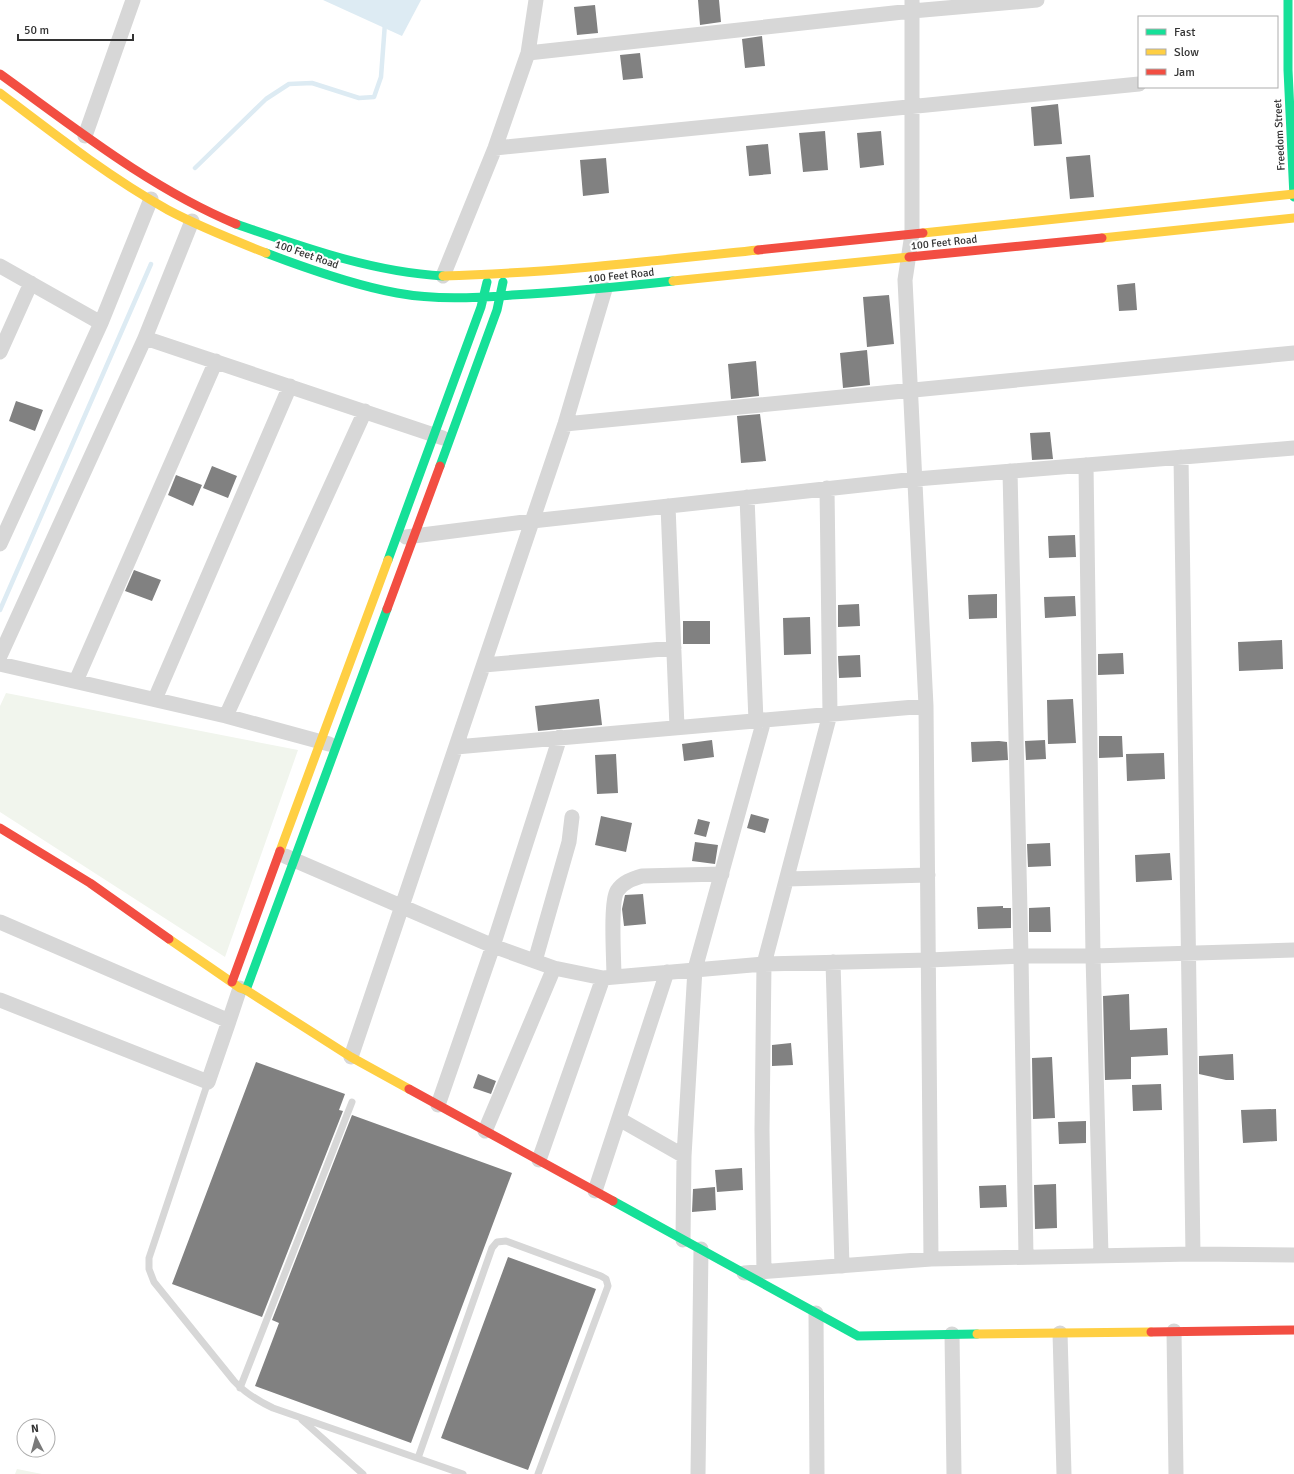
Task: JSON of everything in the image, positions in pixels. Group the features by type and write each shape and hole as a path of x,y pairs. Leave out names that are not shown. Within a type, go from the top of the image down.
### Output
{"street":[{"path":"443,276 495,148 528,53 536,0"},
{"path":"528,53 912,5 1036,0"},
{"name":"Freedom Street","path":"1288,0 1291,48 1283,71 1294,198"},
{"path":"85,136 129,2"},
{"path":"912,5 912,234 907,258 905,280 912,391 926,706 931,1259"},
{"name":"100 Feet Road","path":"0,74 85,136 164,188 234,223 289,242 381,269 410,274 443,276 488,275 612,265 1294,194"},
{"path":"495,148 1138,84"},
{"name":"100 Feet Road","path":"0,93 75,150 151,199 210,230 278,258 352,282 405,293 438,297 556,294 1294,218"},
{"path":"0,544 101,323 151,199"},
{"path":"0,656 145,338 192,221"},
{"path":"0,266 101,323"},
{"path":"239,987 295,860 502,295 504,273"},
{"path":"0,1000 208,1082 229,1021 279,854 434,435 484,295 488,275"},
{"path":"0,352 31,283"},
{"path":"351,1057 565,424 606,289"},
{"path":"145,338 450,440"},
{"path":"565,424 1294,353"},
{"path":"76,681 216,361"},
{"path":"155,699 290,386"},
{"path":"226,716 365,411"},
{"path":"396,538 532,521 916,479 1294,448"},
{"path":"1181,457 1193,1254"},
{"path":"1086,465 1093,956 1101,1255"},
{"path":"1010,471 1026,1257"},
{"path":"764,1272 762,1130 764,964 830,714 827,488"},
{"path":"683,1240 684,1156 695,969 722,874 760,721 746,497"},
{"path":"668,506 677,727"},
{"path":"484,665 674,648"},
{"path":"0,664 226,716 337,746"},
{"path":"456,747 926,706"},
{"path":"438,1105 493,946 560,737"},
{"path":"535,961 569,842 572,817"},
{"path":"0,828 90,883 239,987 351,1057 858,1336 1294,1330"},
{"path":"279,854 493,946 554,968 608,978 764,964 1021,956 1093,956 1294,950"},
{"path":"538,1160 608,978 614,900 621,886 630,879 642,876 722,874"},
{"path":"787,879 928,875"},
{"path":"0,922 229,1021"},
{"path":"833,962 842,1266"},
{"path":"485,1131 554,968"},
{"path":"595,1191 667,972"},
{"path":"619,1119 684,1156"},
{"path":"698,1474 701,1249"},
{"path":"744,1273 931,1259 1101,1255 1294,1254"},
{"path":"816,1313 817,1474"},
{"path":"1174,1331 1176,1474"},
{"path":"1060,1333 1064,1474"},
{"path":"952,1334 954,1474"}],"lane":[{"path":"208,1082 149,1258 149,1269 154,1282 240,1388 255,1399 299,1417 463,1474"},
{"path":"240,1388 352,1102"},
{"path":"418,1458 492,1248 497,1242 506,1241 602,1276 606,1279 608,1286 538,1474"},
{"path":"299,1417 363,1474"}],"shaded area":[{"path":"323,0 421,0 402,36"},
{"path":"6,693 298,750 225,957 0,812 0,706"},
{"path":"17,1469 42,1474 15,1474"}],"building":[{"path":"698,0 719,0 721,22 700,25"},
{"path":"595,5 598,33 577,35 574,7"},
{"path":"762,36 765,66 745,68 742,39"},
{"path":"640,53 643,78 623,80 620,55"},
{"path":"1058,104 1062,144 1034,146 1031,107"},
{"path":"825,131 828,170 803,172 799,133"},
{"path":"881,131 884,165 860,168 857,133"},
{"path":"768,144 771,174 749,176 746,146"},
{"path":"1090,155 1094,197 1070,199 1066,157"},
{"path":"606,158 609,193 583,196 580,160"},
{"path":"1135,283 1137,310 1119,311 1117,285"},
{"path":"889,295 894,344 867,347 863,297"},
{"path":"867,350 870,385 843,388 840,353"},
{"path":"756,361 759,396 731,399 728,364"},
{"path":"16,401 43,410 35,431 9,421"},
{"path":"760,414 766,461 741,463 737,416"},
{"path":"1050,432 1053,459 1032,460 1030,433"},
{"path":"212,466 237,476 228,498 203,488"},
{"path":"176,475 202,485 193,506 168,495"},
{"path":"1075,535 1076,557 1049,558 1048,536"},
{"path":"134,570 161,580 152,601 125,591"},
{"path":"997,594 997,618 969,619 968,595"},
{"path":"1075,596 1076,616 1045,618 1044,597"},
{"path":"859,604 860,626 838,627 838,605"},
{"path":"810,617 811,654 784,655 783,618"},
{"path":"683,621 710,621 710,644 683,644"},
{"path":"1282,640 1283,669 1239,671 1238,642"},
{"path":"1123,653 1124,674 1098,675 1098,654"},
{"path":"860,655 861,677 839,678 838,656"},
{"path":"599,699 602,725 538,731 535,706"},
{"path":"1073,699 1076,743 1048,744 1047,700"},
{"path":"1099,736 1122,736 1123,757 1099,758"},
{"path":"712,740 714,757 684,761 682,744"},
{"path":"1045,740 1046,759 1026,760 1025,741"},
{"path":"971,742 1007,742 1008,760 972,762"},
{"path":"1164,753 1165,779 1127,781 1126,754"},
{"path":"616,754 618,793 597,794 595,755"},
{"path":"751,814 769,819 765,833 747,828"},
{"path":"601,816 632,823 626,852 595,845"},
{"path":"698,819 710,822 706,837 694,834"},
{"path":"695,842 718,845 715,864 692,861"},
{"path":"1050,843 1051,866 1028,867 1027,844"},
{"path":"1170,853 1172,880 1136,882 1135,855"},
{"path":"643,894 646,924 624,926 622,909 625,895"},
{"path":"1003,906 1003,908 1011,908 1011,928 978,929 977,907"},
{"path":"1050,907 1051,932 1029,932 1029,908"},
{"path":"1129,994 1130,1030 1167,1028 1168,1055 1131,1057 1131,1079 1105,1080 1103,996"},
{"path":"791,1043 793,1065 772,1066 772,1045"},
{"path":"1233,1054 1234,1080 1226,1080 1199,1074 1199,1056"},
{"path":"1052,1057 1055,1118 1033,1119 1032,1058"},
{"path":"256,1062 345,1094 339,1110 343,1111 262,1317 172,1284"},
{"path":"478,1074 496,1081 491,1094 473,1088"},
{"path":"1161,1084 1162,1110 1133,1111 1132,1085"},
{"path":"1276,1109 1277,1141 1243,1143 1241,1110"},
{"path":"352,1115 512,1173 411,1443 255,1386 279,1323 272,1320"},
{"path":"1086,1121 1086,1143 1059,1144 1058,1122"},
{"path":"742,1168 743,1190 717,1192 715,1170"},
{"path":"1056,1184 1057,1228 1035,1229 1034,1185"},
{"path":"1006,1185 1007,1207 980,1208 979,1186"},
{"path":"715,1187 716,1210 692,1212 693,1189"},
{"path":"508,1257 596,1289 528,1470 441,1438"}],"waterway":[{"path":"195,168 266,99 289,84 312,83 359,98 374,97 381,77 385,23"},
{"path":"0,610 151,264"}],"traffic: fast":[{"path":"1288,0 1288,70 1294,197"},
{"path":"236,224 312,250 364,264 416,274 443,276"},
{"path":"266,253 314,271 364,286 426,297 469,298 592,289 673,281"},
{"path":"388,560 481,307 487,282"},
{"path":"440,466 497,310 503,282"},
{"path":"246,990 387,609"},
{"path":"613,1201 858,1336 977,1334"}],"traffic: slow":[{"path":"0,93 124,184 168,210 192,222 266,253"},
{"path":"923,233 1294,194"},
{"path":"1102,238 1294,218"},
{"path":"443,276 561,269 758,250"},
{"path":"673,281 909,257"},
{"path":"280,851 388,560"},
{"path":"169,939 240,988 246,990 351,1057 409,1089"},
{"path":"977,1334 1151,1332"}],"traffic: jam":[{"path":"0,74 85,136 143,175 173,193 236,224"},
{"path":"758,250 923,233"},
{"path":"909,257 1102,238"},
{"path":"387,609 440,466"},
{"path":"0,828 90,883 169,939"},
{"path":"232,982 280,851"},
{"path":"409,1089 613,1201"},
{"path":"1151,1332 1294,1330"}]}
